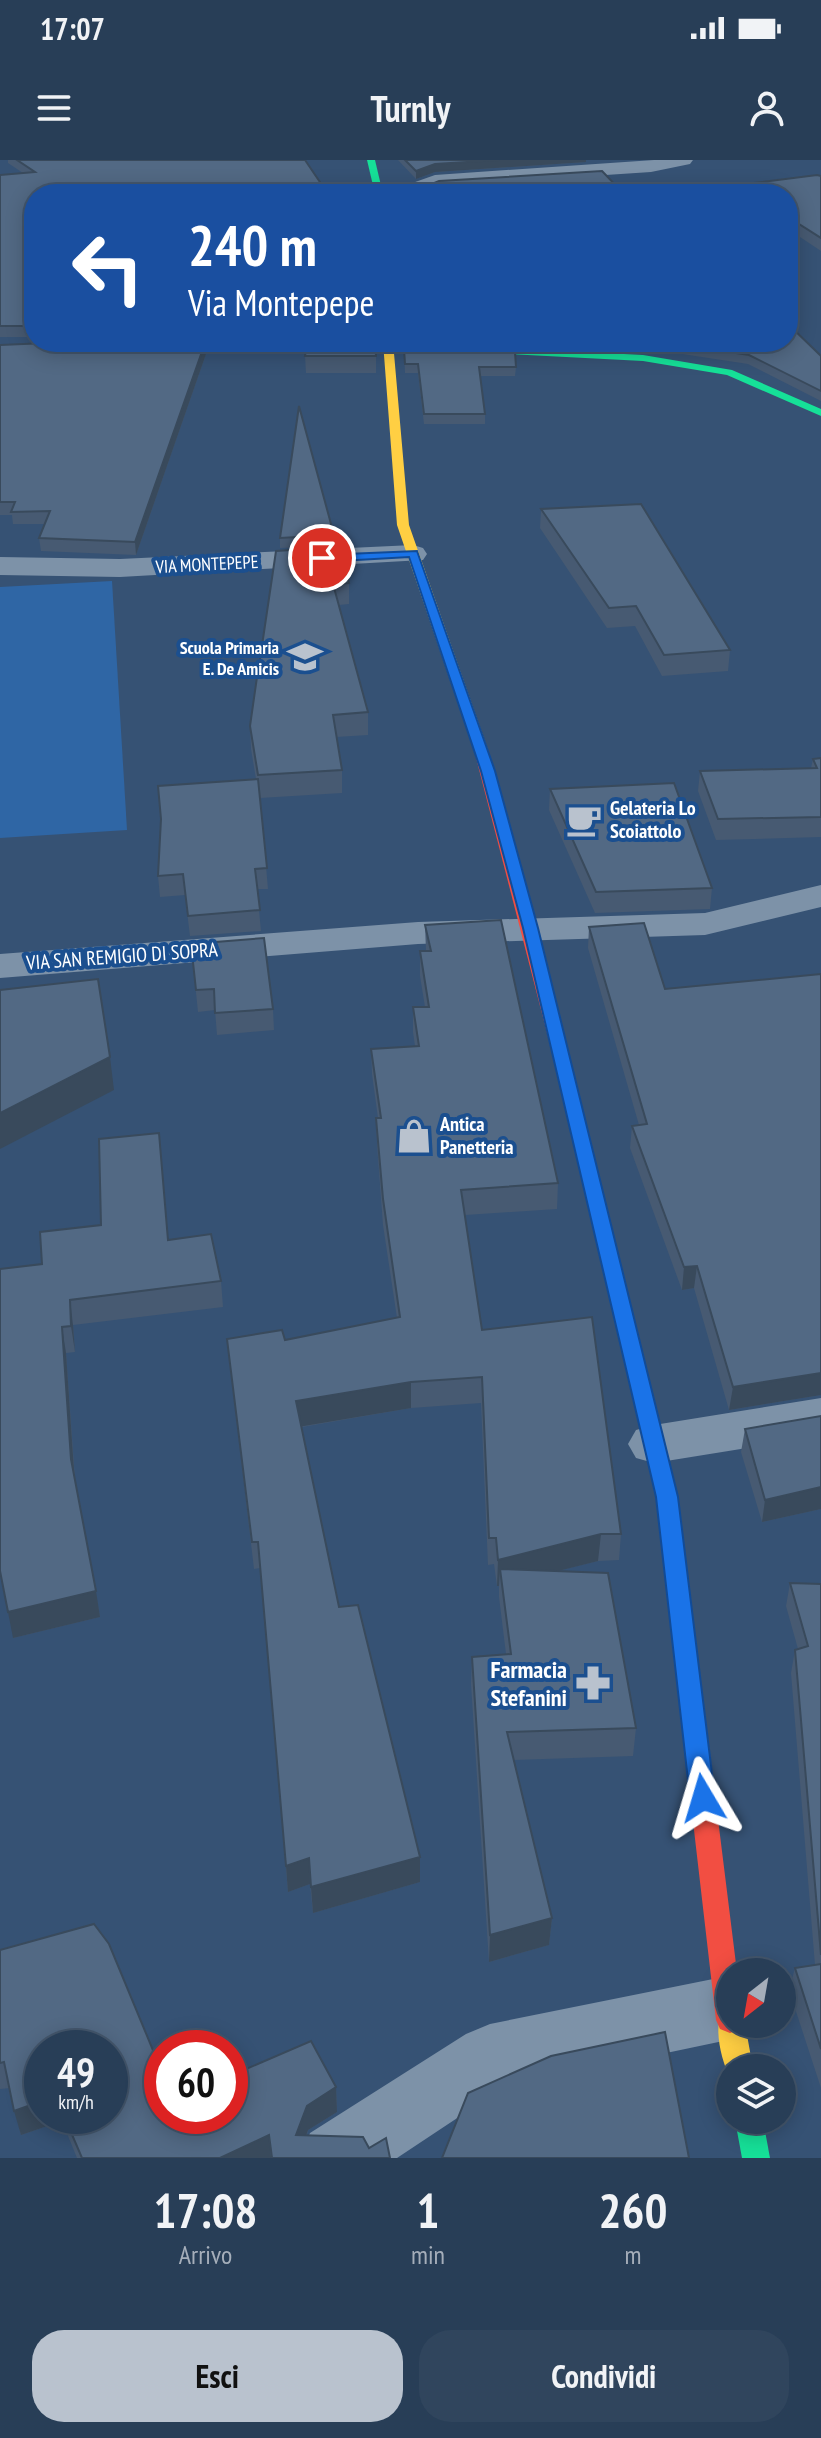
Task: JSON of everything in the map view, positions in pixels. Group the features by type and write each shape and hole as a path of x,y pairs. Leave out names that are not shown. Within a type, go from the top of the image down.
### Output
{"main road":[{"path":"371,160 377,184"},
{"path":"389,352 403,525 488,771 530,928 667,1497 723,1958"},
{"path":"525,352 643,358 729,372 821,413"},
{"path":"752,2134 756,2158"}],"street":[{"path":"427,184 651,166 684,160"},
{"name":"VIA MONTEPEPE","path":"0,566 120,568 413,554"},
{"name":"VIA SAN REMIGIO DI SOPRA","path":"0,966 406,934 705,924 821,896"},
{"path":"654,1444 821,1417"},
{"path":"335,2158 490,2057 716,2032"}],"shaded area":[{"path":"112,581 127,830 0,838 0,587"}],"building":[{"path":"17,160 305,160 321,184 24,184 24,326 0,326 0,175 35,172"},
{"path":"405,160 499,160 435,164 416,171"},
{"path":"602,171 614,184 432,184 439,181"},
{"path":"821,176 821,238 798,223 798,184 746,184"},
{"path":"798,334 821,356 821,391 749,355 729,352 798,352"},
{"path":"24,344 24,352 202,352 135,542 39,538 50,511 11,512 15,502 0,502 0,345"},
{"path":"306,352 376,352 376,356 305,356"},
{"path":"404,352 515,352 516,367 479,367 485,414 424,414 418,364 405,364"},
{"path":"299,406 334,535 280,538"},
{"path":"641,504 730,650 664,655 636,606 609,608 541,509"},
{"path":"339,547 349,583 333,584 368,712 333,715 342,770 258,775 250,726 257,677 263,677 260,659 276,551"},
{"path":"821,758 821,817 718,819 700,771 817,768 813,759"},
{"path":"258,779 267,868 255,869 260,910 188,916 183,874 158,876 161,819 158,786"},
{"path":"674,783 712,888 596,892 550,789"},
{"path":"501,920 558,1183 461,1190 482,1330 592,1317 621,1534 601,1534 498,1560 496,1538 489,1538 482,1377 411,1382 296,1401 339,1607 358,1605 420,1857 311,1887 309,1858 286,1866 258,1542 252,1542 227,1339 282,1330 285,1340 400,1317 383,1199 376,1118 381,1118 371,1049 419,1046 413,1007 429,1007 420,951 431,951 425,925"},
{"path":"644,923 665,989 821,974 821,1373 733,1387 697,1266 684,1267 632,1126 647,1124 589,927"},
{"path":"264,938 273,1009 215,1013 214,989 196,990 191,944"},
{"path":"98,979 110,1057 0,1113 0,990"},
{"path":"159,1133 168,1240 211,1234 221,1281 70,1300 71,1326 62,1327 71,1459 96,1591 8,1612 0,1571 0,1269 42,1264 40,1232 101,1225 99,1139"},
{"path":"821,1416 821,1487 765,1500 745,1429"},
{"path":"500,1569 608,1573 636,1728 507,1732 552,1918 490,1935 472,1657 511,1654"},
{"path":"790,1583 821,1584 821,1955 795,1650 808,1646"},
{"path":"94,1924 109,1944 145,2030 144,2134 248,2134 248,2068 311,2041 336,2087 307,2106 296,2135 363,2137 369,2148 386,2138 390,2158 272,2158 269,2135 220,2158 82,2158 72,2134 128,2134 128,2030 24,2030 24,2107 14,2111 4,2062 0,2063 0,1950"},
{"path":"821,1964 821,2049 796,1971 796,1968"},
{"path":"665,2032 689,2158 442,2158 468,2093 551,2056"}],"traffic: fast":[{"path":"371,160 377,184"},
{"path":"527,352 643,358 729,372 821,413"},
{"path":"563,1064 667,1497 687,1666"},
{"path":"752,2134 756,2158"}],"traffic: slow":[{"path":"389,352 403,525 481,750"},
{"path":"734,2038 736,2054"}],"traffic: jam":[{"path":"481,750 563,1064"},
{"path":"687,1666 722,1958"}],"place":[{"name":"Scuola Primaria E. De Amicis","path":"305,657"},
{"name":"Gelateria Lo Scoiattolo","path":"584,820"},
{"name":"Antica Panetteria","path":"414,1136"},
{"name":"Farmacia Stefanini","path":"593,1683"}],"route":[{"path":"322,558 413,554 488,771 530,928 667,1497 703,1798"}]}
